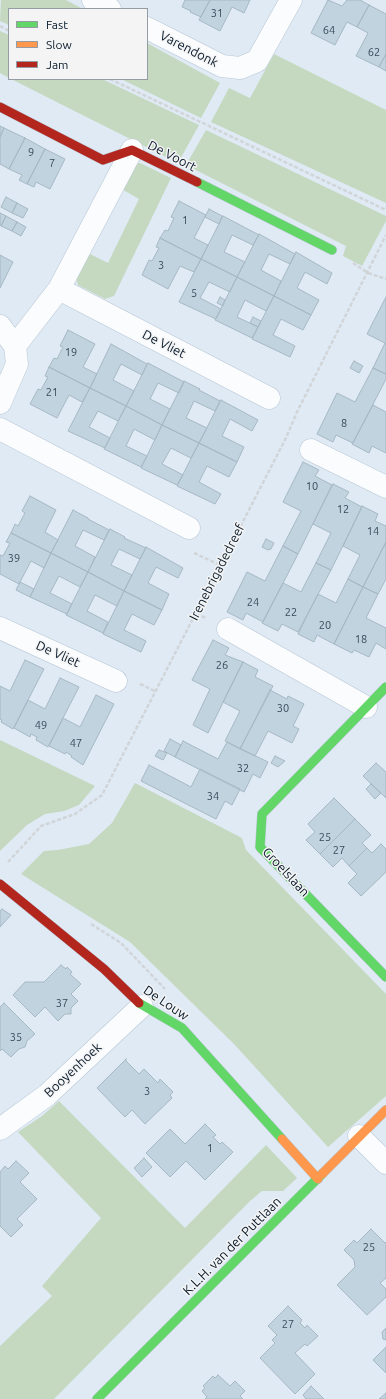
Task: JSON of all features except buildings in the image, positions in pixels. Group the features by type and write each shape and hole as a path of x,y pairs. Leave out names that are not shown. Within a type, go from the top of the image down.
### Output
{"street":[{"path":"93,0 108,8"},
{"name":"Varendonk","path":"148,29 222,66 240,68 257,61 291,0"},
{"name":"De Voort","path":"0,107 103,160 132,150 332,250"},
{"path":"15,346 59,289 132,150"},
{"name":"De Vliet","path":"59,289 269,398"},
{"path":"0,326 15,346 17,364 0,403"},
{"path":"0,429 188,528"},
{"path":"311,450 386,487"},
{"name":"De Vliet","path":"0,628 116,681"},
{"path":"228,629 366,707"},
{"name":"Groelslaan","path":"386,687 262,814 260,847 386,977"},
{"name":"De Louw","path":"0,884 104,969 142,1006 182,1028 318,1179"},
{"name":"Booyenhoek","path":"0,1129 47,1095 142,1006"},
{"name":"K.L.H. van der Puttlaan","path":"105,1396 386,1110"},
{"path":"359,1136 386,1163"}],"path":[{"path":"112,80 386,210"},
{"name":"Irenebrigadedreef","path":"8,862 41,826 75,814 102,796 286,438 386,235"},
{"path":"368,273 386,279"}],"green space":[{"path":"1,0 66,0 81,8 8,8 8,25 0,21"},
{"path":"0,31 8,35 8,77 0,73"},
{"path":"148,44 220,83 201,118 123,80 148,80"},
{"path":"274,54 386,110 386,203 211,122 229,88 250,98"},
{"path":"13,80 104,80 199,125 178,163"},
{"path":"206,130 386,216 386,221 362,266 343,256 346,246 186,165"},
{"path":"140,163 171,178 114,296 105,299 78,285 76,278 88,253 108,263 139,199 120,188 133,164"},
{"path":"0,740 95,786 79,805 64,811 45,814 27,825 0,851"},
{"path":"135,783 242,838 246,850 386,994 386,1096 328,1147 234,1044 130,942 21,874 44,851 89,844 112,823"},
{"path":"59,1101 185,1228 266,1145 297,1178 283,1191 262,1191 250,1201 54,1399 0,1399 0,1346 52,1296 42,1286 101,1218 18,1132 42,1116"}],"traffic: fast":[{"path":"197,182 332,250"},
{"path":"386,687 262,814 260,847 386,977"},
{"path":"139,1003 182,1028 282,1139"},
{"path":"97,1399 322,1174"}],"traffic: slow":[{"path":"322,1174 386,1110"},
{"path":"282,1139 318,1179"}],"traffic: jam":[{"path":"0,107 103,160 132,150 197,182"},
{"path":"0,884 104,969 139,1003"}]}
